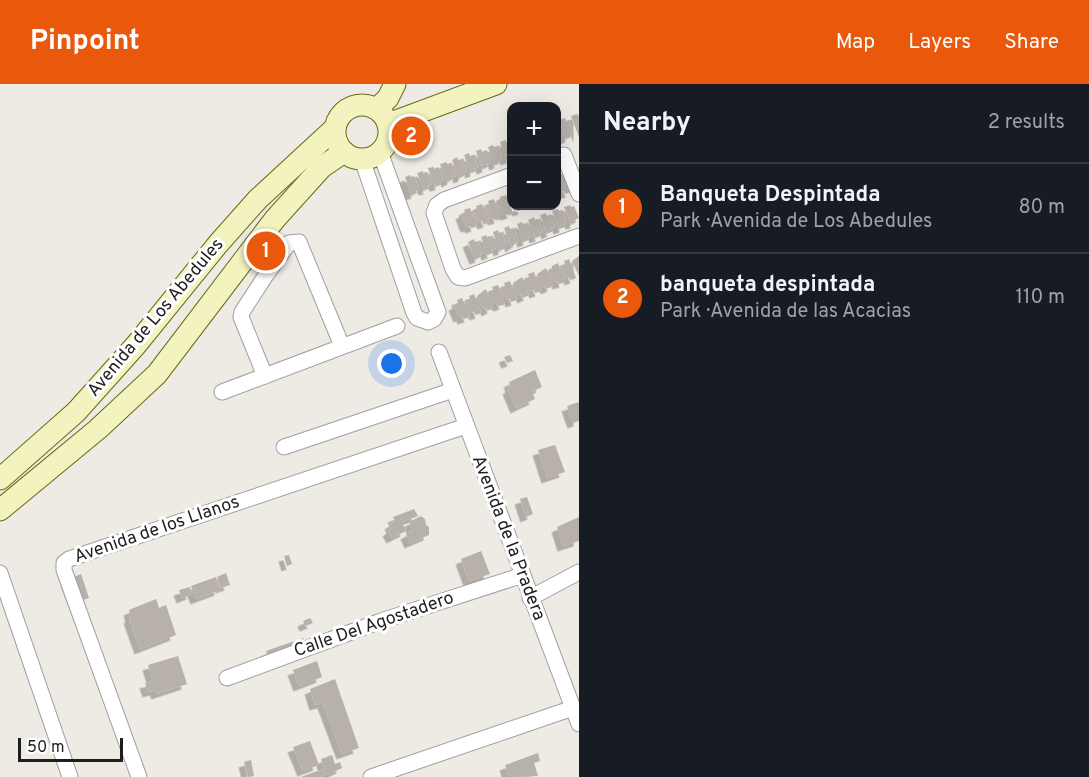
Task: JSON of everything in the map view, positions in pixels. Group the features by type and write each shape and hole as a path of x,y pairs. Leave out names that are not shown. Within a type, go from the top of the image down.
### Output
{"street":[{"path":"382,117 395,84"},
{"path":"382,117 496,84"},
{"path":"362,154 388,139 382,117 370,106 355,106 342,115 336,128 336,137 362,154 417,254 438,312 434,319 428,322 417,318 414,313 362,154"},
{"name":"Avenida de Los Abedules","path":"0,479 76,412 129,353 258,199 336,128"},
{"name":"Avenida de Los Abedules","path":"0,510 98,429 146,384 162,367 275,219 322,168 362,154"},
{"path":"567,154 579,195"},
{"path":"507,177 444,200 437,205 434,213 456,275 465,278 579,236"},
{"path":"266,376 241,317 244,307 289,243 299,242 342,346"},
{"path":"417,254 443,243"},
{"path":"245,258 266,275"},
{"path":"222,392 397,326"},
{"name":"Avenida de la Pradera","path":"439,352 579,724"},
{"path":"146,384 133,375 129,353 153,354 162,367"},
{"path":"284,447 453,390"},
{"name":"Avenida de los Llanos","path":"139,777 64,570 64,563 80,555 466,426"},
{"path":"530,598 579,572"},
{"path":"0,573 70,777"},
{"name":"Calle Del Agostadero","path":"227,678 381,621 523,575"},
{"path":"371,777 573,708"}],"building":[{"path":"577,114 579,116 579,137 571,116"},
{"path":"561,119 569,120 574,133 570,134 571,137 566,139"},
{"path":"500,142 507,142 507,160 506,160"},
{"path":"498,146 503,159 495,165 488,147"},
{"path":"481,149 482,152 486,150 491,163 482,169 476,151"},
{"path":"469,153 470,156 474,155 479,167 471,173 464,155"},
{"path":"457,157 458,160 462,159 467,172 459,178 452,160"},
{"path":"447,162 447,164 451,163 456,176 447,182 440,164"},
{"path":"434,167 434,169 438,167 444,180 440,182 441,185 435,186 428,168"},
{"path":"423,171 423,173 427,172 432,184 428,186 429,189 424,190 417,173"},
{"path":"565,173 571,192 565,194 564,191 561,192 561,174"},
{"path":"414,176 420,189 411,195 405,177"},
{"path":"506,195 507,210 512,210 513,213 502,215 496,201"},
{"path":"494,199 500,218 494,220 490,219 485,205"},
{"path":"482,204 489,222 483,224 482,221 478,222 473,210"},
{"path":"574,206 579,218 575,220 576,223 571,224 564,207"},
{"path":"470,208 477,226 471,228 466,227 461,214"},
{"path":"562,210 567,222 564,224 565,227 559,229 552,211"},
{"path":"546,213 547,216 550,214 555,227 551,228 553,231 547,234 540,215"},
{"path":"534,217 535,220 538,219 543,231 540,233 541,236 535,238 528,220"},
{"path":"526,223 531,236 528,237 529,240 523,242 517,224"},
{"path":"509,226 510,229 514,228 519,241 511,247 504,228"},
{"path":"498,230 499,233 502,232 507,245 499,251 493,232"},
{"path":"490,236 496,248 492,250 493,253 487,255 481,237"},
{"path":"474,239 475,242 478,241 484,253 475,259 468,242"},
{"path":"579,256 579,276 572,261"},
{"path":"569,259 576,278 570,280 569,277 566,278 561,266"},
{"path":"558,263 565,282 558,284 557,281 554,282 548,270"},
{"path":"546,268 553,286 546,289 545,286 542,287 537,274"},
{"path":"534,272 541,291 535,293 534,290 530,291 525,278"},
{"path":"522,277 529,295 523,298 516,292 513,283"},
{"path":"510,281 517,300 511,302 504,296 501,287"},
{"path":"498,285 505,304 499,306 492,300 489,291"},
{"path":"486,289 493,308 487,311 486,308 483,309 477,296"},
{"path":"474,294 481,313 475,315 474,312 471,313 465,300 470,299 469,296"},
{"path":"462,298 470,317 463,319 462,316 459,317 454,305"},
{"path":"510,355 513,361 507,363 504,357"},
{"path":"535,370 542,387 532,392 535,399 516,408 508,389 511,387 509,382"},
{"path":"579,402 579,421 573,423 567,406"},
{"path":"555,445 565,472 547,478 538,450"},
{"path":"527,497 533,514 526,517 520,499"},
{"path":"414,509 418,516 402,522 406,531 392,538 388,531 392,528 390,524 395,521 393,517"},
{"path":"421,516 429,527 429,535 410,543 406,534 413,530 409,522"},
{"path":"579,517 579,541 563,546 557,527"},
{"path":"481,551 490,574 469,581 461,559"},
{"path":"289,555 292,564 287,566 284,556"},
{"path":"226,573 230,585 221,588 217,577"},
{"path":"81,574 89,598 75,603 66,580"},
{"path":"216,577 220,590 196,599 191,586"},
{"path":"190,587 192,594 182,598 179,590"},
{"path":"156,599 159,608 166,605 176,635 140,649 129,618 131,617 129,610"},
{"path":"310,618 313,623 305,626 303,621"},
{"path":"303,638 305,646 269,659 266,651"},
{"path":"178,656 187,684 157,694 155,690 148,692 145,683 153,681 148,665"},
{"path":"317,661 322,677 299,686 293,670"},
{"path":"335,679 359,748 342,754 323,703 315,705 310,689"},
{"path":"310,741 319,765 303,771 293,747"},
{"path":"538,753 540,761 534,763 538,776 509,777 505,765"},
{"path":"332,755 335,764 340,762 342,768 327,775 321,759"},
{"path":"251,760 254,776 248,777 244,762"},
{"path":"323,769 325,775 301,777"}],"place":[{"name":"banqueta despintada","path":"411,136"},
{"name":"Banqueta Despintada","path":"266,251"}]}
